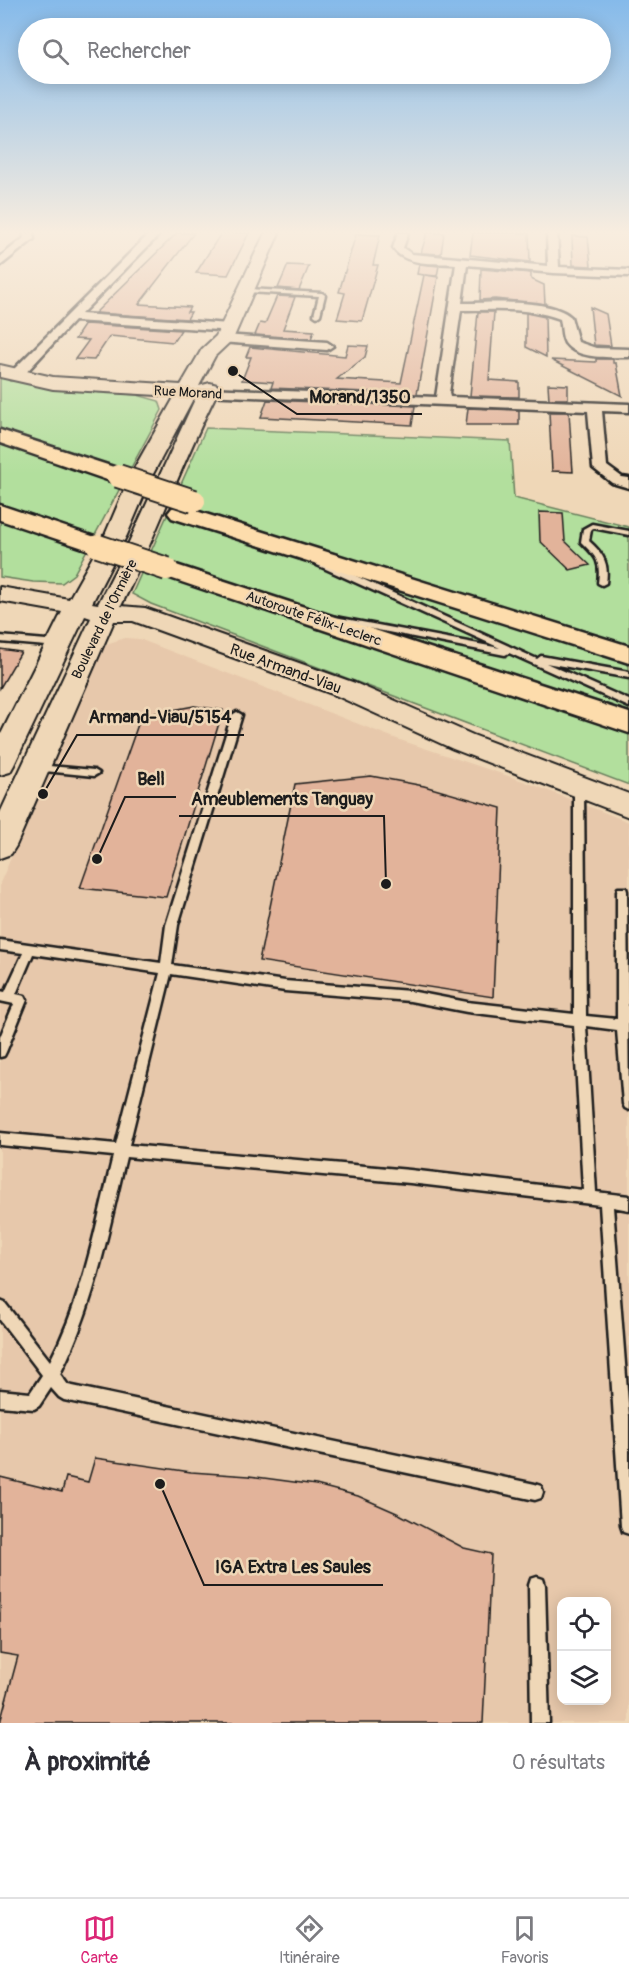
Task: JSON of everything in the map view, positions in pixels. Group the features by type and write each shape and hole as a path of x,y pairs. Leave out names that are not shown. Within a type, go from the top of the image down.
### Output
{"highway":[{"path":"0,436 114,483 407,573 626,656"},
{"path":"0,456 114,483"},
{"path":"187,507 270,541 626,656"},
{"name":"Autoroute Félix-Leclerc","path":"0,512 629,723"},
{"path":"0,521 64,540 98,546"}],"main road":[{"path":"209,381 208,353 227,333 236,313"},
{"path":"209,381 228,355 227,333"},
{"name":"Rue Morand","path":"8,373 87,386 209,381"},
{"name":"Boulevard de l'Ormière","path":"8,739 116,535 142,474 209,381"},
{"name":"Boulevard de l'Ormière","path":"0,846 105,614 136,553 209,381"},
{"name":"Rue Armand-Viau","path":"0,594 105,614 128,629 375,718 463,742 629,806"}],"street":[{"path":"8,373 74,313"},
{"path":"444,402 442,393 454,313"},
{"path":"559,313 565,317 571,342 578,348 588,351 629,353"},
{"path":"70,317 327,346"},
{"name":"Rue Morand","path":"209,381 444,402 629,408"},
{"path":"595,406 600,468 617,480 629,483"}],"lane":[{"path":"602,583 605,567 599,554 585,542 587,530 591,526 629,533"},
{"path":"270,541 629,704"},
{"path":"291,610 525,656 626,656"},
{"path":"0,639 59,644"},
{"path":"0,1398 34,1401 52,1376 69,1341 87,1285 166,970 172,925 237,716"},
{"path":"36,768 94,773"},
{"path":"579,787 580,1019 590,1197"},
{"path":"622,891 629,1104"},
{"path":"0,945 29,951 285,986 410,996 467,1007 626,1025"},
{"path":"0,1052 21,1000 4,997 29,951"},
{"path":"0,1139 57,1148 394,1174 629,1203"},
{"path":"606,1199 629,1526"},
{"path":"0,1308 64,1392 535,1492"},
{"path":"537,1585 540,1723"}],"shaded area":[{"path":"125,638 139,639 397,739 523,781 629,822 629,1723 0,1723 0,883 104,647"}],"green space":[{"path":"0,376 41,387 137,395 159,401 162,410 74,574 62,583 0,577"},
{"path":"206,428 510,441 514,498 629,527 629,785 151,604 132,594"}],"building":[{"path":"101,313 190,313 187,319"},
{"path":"270,313 289,313 283,329 314,331 311,339 255,335 260,323 265,324"},
{"path":"339,313 364,313 362,321 337,319"},
{"path":"416,313 431,313 417,394 271,388 273,382 242,380 251,357 246,357 250,347 345,356 348,345 368,346 365,357 337,379 401,383"},
{"path":"478,313 494,313 489,380 519,382 519,397 470,396"},
{"path":"526,313 545,317 546,357 526,347"},
{"path":"591,313 605,313 611,346 594,345"},
{"path":"85,324 181,330 173,342 110,336 94,360 75,359 89,340 75,339"},
{"path":"596,359 613,359 613,363 616,363 622,396 551,360 596,362"},
{"path":"548,384 568,385 568,399 549,399"},
{"path":"267,400 415,406 412,425 261,417"},
{"path":"468,408 519,410 519,425 466,425"},
{"path":"549,412 569,412 573,472 552,471"},
{"path":"539,512 563,513 565,541 590,565 570,570 540,541"},
{"path":"0,649 21,652 0,688"},
{"path":"194,706 223,710 166,897 80,888 141,716"},
{"path":"371,776 424,786 501,808 493,997 259,961 295,784"},
{"path":"95,1458 191,1472 249,1476 316,1485 358,1496 399,1514 464,1548 491,1554 483,1723 0,1723 18,1656 0,1653 0,1477 62,1492 66,1477 88,1482"}],"place":[{"name":"Morand/1350","path":"233,371"},
{"name":"Armand-Viau/5154","path":"43,794"},
{"name":"Bell","path":"97,859"},
{"name":"Ameublements Tanguay","path":"386,884"},
{"name":"IGA Extra Les Saules","path":"160,1484"}]}
